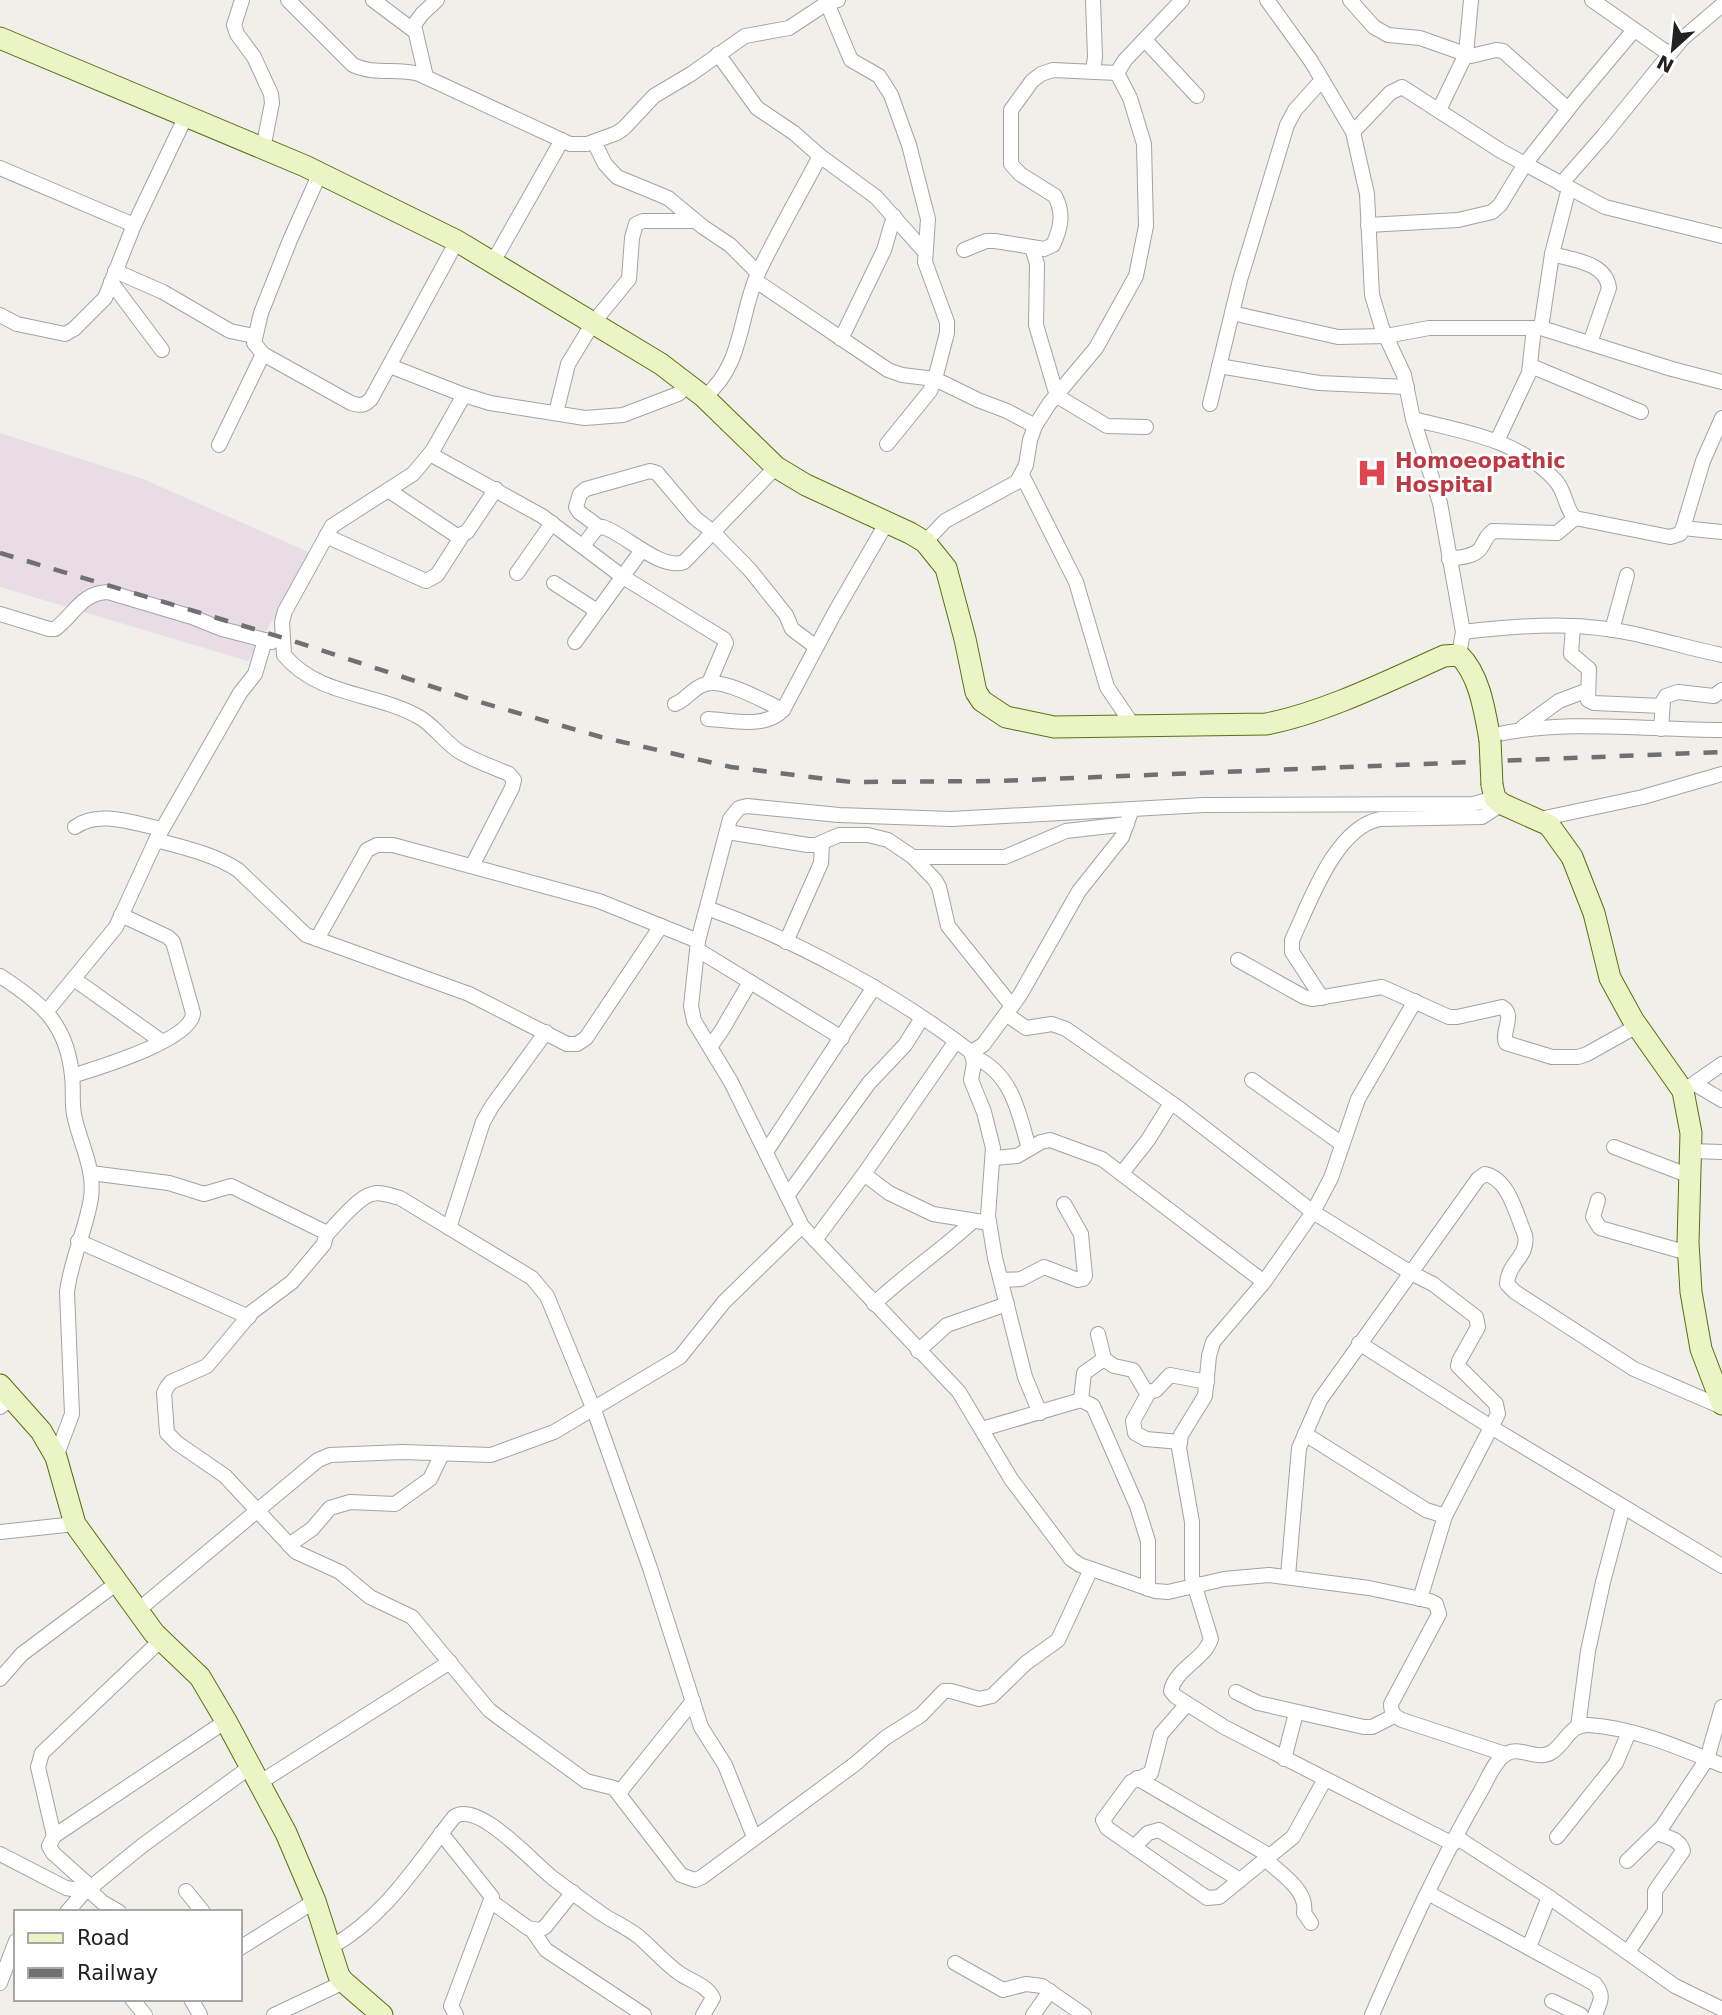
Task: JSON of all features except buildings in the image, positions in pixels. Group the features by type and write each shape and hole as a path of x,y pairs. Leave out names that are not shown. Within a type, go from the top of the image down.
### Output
{"street":[{"path":"242,0 234,25 237,34 254,57 271,94 272,103 263,149"},
{"path":"288,0 353,65 370,71 408,71 426,77 562,141 578,145 594,142 624,128 654,96 745,36 789,28 833,2 851,60 878,76 891,95 909,145 928,219 925,262 948,327 935,379 923,401 887,444"},
{"path":"373,0 413,30"},
{"path":"426,77 413,30 416,20 437,0"},
{"path":"1093,0 1093,71"},
{"path":"1117,73 1121,64 1182,0"},
{"path":"1267,0 1322,80 1353,132 1367,194 1372,295 1385,336 1401,365 1413,419 1440,503 1463,632 1459,655 1476,682 1490,738 1496,796 1482,817 1380,819 1361,825 1353,833 1327,866 1292,940 1292,952 1322,998"},
{"path":"1350,0 1380,32 1388,35 1420,38 1477,56 1489,51 1503,51 1568,109"},
{"path":"1439,110 1466,54 1471,0"},
{"path":"1592,0 1669,54"},
{"path":"1497,441 1531,366 1565,186 1682,39 1722,5"},
{"path":"1368,225 1458,220 1492,212 1500,205 1525,164 1634,30"},
{"path":"0,38 320,173 457,241 662,364 696,391 776,467 806,485 925,542 948,572 976,692 982,701 1006,717 1047,726 1266,724 1282,721 1376,687 1444,656 1459,655"},
{"path":"1145,40 1197,96"},
{"path":"718,54 757,108 794,132 820,156 876,197 925,252"},
{"path":"964,250 986,241 1032,247 1049,248 1053,245 1061,224 1060,209 1055,196 1020,174 1011,163 1011,110 1024,91 1041,74 1062,69 1117,73"},
{"path":"925,542 945,521 1017,482 1022,475 1035,426 1096,348 1140,266 1146,226 1144,144 1130,98 1117,73"},
{"path":"1210,404 1264,195 1287,125 1295,110 1322,80"},
{"path":"1353,132 1390,93 1402,87 1489,144 1616,211 1722,236"},
{"path":"0,315 17,324 65,334 100,304 186,116"},
{"path":"493,262 562,141"},
{"path":"594,142 605,164 617,177 668,198 694,221 730,245 757,277 888,370 935,379 1035,426"},
{"path":"390,366 464,395 490,402 585,418 624,415 678,394 719,386 734,356 757,277 820,156"},
{"path":"0,169 134,225"},
{"path":"320,173 290,240 254,336 257,349 263,354 359,406 371,399 457,241"},
{"path":"841,339 884,250 894,216"},
{"path":"555,413 568,364 593,323 629,279 632,238 636,224 643,221 694,221"},
{"path":"1032,247 1037,264 1038,333 1057,396 1107,426 1146,427"},
{"path":"1552,254 1589,264 1597,268 1608,281 1609,288 1590,343"},
{"path":"113,276 163,292 230,331 254,336"},
{"path":"113,276 162,349"},
{"path":"1232,313 1328,336 1385,336 1429,328 1537,328 1722,382"},
{"path":"219,445 263,354"},
{"path":"1219,366 1319,383 1407,387"},
{"path":"1531,366 1641,412"},
{"path":"464,395 430,454 413,474 338,521 326,536 283,616 284,655 288,660 320,682 361,697 395,705 419,717 458,751 509,774 514,784 472,866"},
{"path":"1413,419 1497,441 1524,454 1553,477 1564,492 1571,514 1575,518 1670,537 1680,534 1683,528 1703,461 1722,418"},
{"path":"430,454 552,523 623,577 724,639 724,650 709,683"},
{"path":"776,467 713,532 684,562 679,565 642,550 608,528 599,527 576,507 580,494 586,489 650,471 657,473 695,518 713,532 750,570 786,615 792,629 816,647"},
{"path":"1022,475 1076,582 1107,687 1134,727"},
{"path":"326,536 426,581 437,575 496,489"},
{"path":"388,490 450,533 462,536"},
{"path":"1449,559 1477,553 1493,531 1557,533 1575,518"},
{"path":"708,719 754,722 776,717 783,709 887,522"},
{"path":"517,573 552,523"},
{"path":"583,546 599,527"},
{"path":"1683,528 1722,532"},
{"path":"575,642 642,550"},
{"path":"1612,630 1627,575"},
{"path":"554,583 597,611"},
{"path":"0,614 55,629 88,597 108,592 192,617 222,629 284,645"},
{"path":"1463,632 1506,626 1573,626 1612,630 1722,655"},
{"path":"1573,626 1571,654 1589,669 1588,700 1594,703 1662,706"},
{"path":"47,1011 110,935 159,834 240,692 256,674 265,640"},
{"path":"675,704 701,685 709,683 729,686 783,709"},
{"path":"1520,729 1559,701 1588,690"},
{"path":"1661,729 1662,706 1670,693 1714,696 1722,690"},
{"path":"1490,738 1520,729 1549,726 1722,730"},
{"path":"1539,819 1643,797 1722,774"},
{"path":"1505,1754 1394,1716 1391,1711 1391,1704 1439,1614 1436,1604 1368,1588 1269,1575 1235,1578 1168,1592 1148,1589 1080,1565 1066,1553 1011,1479 958,1392 802,1226 724,1070 691,1015 698,945 727,832 734,812 747,806 839,815 951,819 1218,804 1473,804 1496,796 1549,825 1576,865 1594,913 1606,965 1637,1026 1689,1088 1722,1100"},
{"path":"1040,1413 1024,1377 989,1223 993,1158 988,1125 971,1080 972,1054 983,1045 1009,1010 1079,891 1118,844 1132,809"},
{"path":"75,827 81,822 101,818 159,834 216,858 238,870 297,928 317,939 469,994 567,1044 577,1044 586,1038 661,926"},
{"path":"913,856 1005,857 1066,831 1127,824"},
{"path":"727,832 808,845 822,843 839,835 878,836 913,856 935,880 948,926 1009,1010 1026,1028 1052,1024 1066,1030 1171,1103 1313,1212 1410,1273 1433,1284 1476,1317 1478,1327 1458,1366 1499,1409 1445,1516 1420,1599"},
{"path":"786,942 821,863 822,843"},
{"path":"317,939 367,850 377,845 393,845 575,894 661,926 698,945 750,982 842,1038"},
{"path":"707,908 751,924 874,988 957,1041 996,1071 1013,1095 1029,1149"},
{"path":"72,1076 132,1056 184,1030 192,1020 176,949 168,937 121,915"},
{"path":"1238,960 1304,997 1322,998 1382,987 1449,1017 1502,1007 1509,1015 1504,1038 1506,1043 1560,1059 1587,1055 1637,1026"},
{"path":"0,976 33,997 47,1011 67,1046 75,1120 91,1173 91,1198 69,1273 67,1292 72,1414 55,1457"},
{"path":"74,979 161,1041"},
{"path":"710,1046 750,982"},
{"path":"766,1152 874,988"},
{"path":"1415,1001 1357,1099 1331,1178 1313,1212 1264,1282 1213,1342 1205,1396 1184,1428 1180,1442 1192,1522 1192,1570 1211,1639 1206,1650 1171,1686 1171,1691 1224,1727 1284,1759 1455,1841 1549,1897 1687,1993 1722,2009"},
{"path":"787,1196 869,1083 909,1040 922,1018"},
{"path":"449,1228 483,1122 545,1032"},
{"path":"815,1240 957,1041"},
{"path":"1689,1088 1722,1064"},
{"path":"1252,1080 1342,1143"},
{"path":"1689,1088 1691,1151 1688,1253 1691,1292 1698,1340 1722,1405"},
{"path":"1122,1173 1148,1140 1171,1103"},
{"path":"993,1158 1017,1156 1046,1140 1057,1141 1102,1159 1264,1282"},
{"path":"1614,1147 1690,1176"},
{"path":"1691,1151 1722,1152"},
{"path":"91,1173 169,1183 204,1194 231,1186 316,1226 326,1235"},
{"path":"864,1174 890,1193 921,1209 942,1217 989,1223"},
{"path":"1288,1576 1296,1464 1299,1448 1320,1400 1478,1179 1485,1174 1495,1176 1503,1184 1527,1243 1524,1253 1507,1273 1507,1284 1634,1368 1722,1405"},
{"path":"754,1837 725,1765 701,1727 652,1574 594,1410 547,1296 532,1278 400,1198 383,1193 371,1194 359,1202 326,1235 324,1244 286,1288 249,1317 207,1366 171,1382 164,1393 167,1433 225,1476 289,1545 304,1556 340,1572 370,1597 412,1617 489,1710 586,1781 608,1786 619,1793 675,1867 688,1879 702,1877 845,1772 885,1738 921,1716 944,1691 979,1699 992,1696 1026,1662 1058,1640 1091,1569"},
{"path":"1598,1200 1593,1217 1600,1228 1688,1253"},
{"path":"1001,1280 1021,1279 1044,1267 1078,1280 1083,1279 1085,1276 1081,1234 1064,1204"},
{"path":"874,1304 973,1221"},
{"path":"137,1611 309,1466 330,1455 402,1452 491,1455 538,1439 594,1410 680,1357 724,1302 802,1226"},
{"path":"78,1241 249,1317"},
{"path":"918,1351 947,1325 1007,1304"},
{"path":"1098,1335 1104,1359 1114,1366 1133,1370 1149,1392"},
{"path":"1359,1343 1491,1427 1722,1566"},
{"path":"1081,1400 1084,1373 1104,1359"},
{"path":"1180,1442 1146,1439 1135,1433 1133,1421 1149,1392 1156,1390 1170,1375 1207,1382"},
{"path":"4,1397 41,1431 55,1457 75,1524 137,1611 161,1640 194,1669 226,1721 286,1833 315,1901 339,1976 382,2015"},
{"path":"982,1429 1081,1400 1086,1401 1097,1412 1137,1506 1147,1541 1148,1589"},
{"path":"1305,1434 1426,1510 1445,1516"},
{"path":"289,1545 312,1529 330,1508 341,1503 395,1504 430,1479 442,1454"},
{"path":"1578,1727 1588,1651 1623,1507"},
{"path":"0,1532 75,1524"},
{"path":"0,1679 22,1654 117,1583"},
{"path":"54,1836 38,1767 42,1753 161,1640"},
{"path":"68,1910 143,1845 255,1775 450,1662"},
{"path":"1236,1692 1258,1703 1364,1727 1372,1727 1394,1716"},
{"path":"619,1793 693,1701"},
{"path":"1187,1704 1161,1734 1151,1773 1131,1782 1103,1820 1107,1828 1207,1898 1219,1897 1293,1837 1325,1779"},
{"path":"1627,1861 1657,1833 1707,1759 1722,1707"},
{"path":"1284,1759 1296,1713"},
{"path":"116,1910 102,1902 53,1853 49,1846 54,1836 226,1721"},
{"path":"1372,2015 1428,1893 1488,1778 1505,1754 1549,1754 1569,1732 1587,1725 1629,1732 1722,1765"},
{"path":"1557,1837 1616,1763 1629,1732"},
{"path":"1137,1778 1268,1857 1302,1894 1306,1904 1304,1913 1311,1923"},
{"path":"331,1947 358,1930 387,1903 458,1814 471,1813 502,1832 551,1877 638,1936 660,1959 706,1989 713,1998 703,2015"},
{"path":"1134,1847 1148,1833 1159,1830 1240,1880"},
{"path":"441,1833 492,1897 451,2006 456,2015"},
{"path":"1628,1952 1656,1911 1655,1891 1683,1851 1682,1845 1677,1841 1657,1833"},
{"path":"0,1854 66,1888 89,1890"},
{"path":"186,1891 201,1910"},
{"path":"532,1930 545,1927 573,1892"},
{"path":"1428,1893 1595,1984 1602,1997 1595,2015"},
{"path":"1529,1947 1549,1897"},
{"path":"242,1947 315,1901"},
{"path":"492,1902 532,1930 546,1950 644,2015"},
{"path":"0,1983 14,1946"},
{"path":"955,1963 1003,1990 1033,1984 1050,1991 1084,2015"},
{"path":"274,2015 344,1982"},
{"path":"1033,2015 1050,1991"},
{"path":"134,2001 145,2015"},
{"path":"1552,2001 1581,2015"}],"shaded area":[{"path":"0,433 143,479 313,554 248,661 0,587"}],"railway":[{"path":"0,553 601,737 731,767 851,782 998,781 1722,752"}],"place":[{"name":"Homoeopathic Hospital","path":"1372,473"}]}
